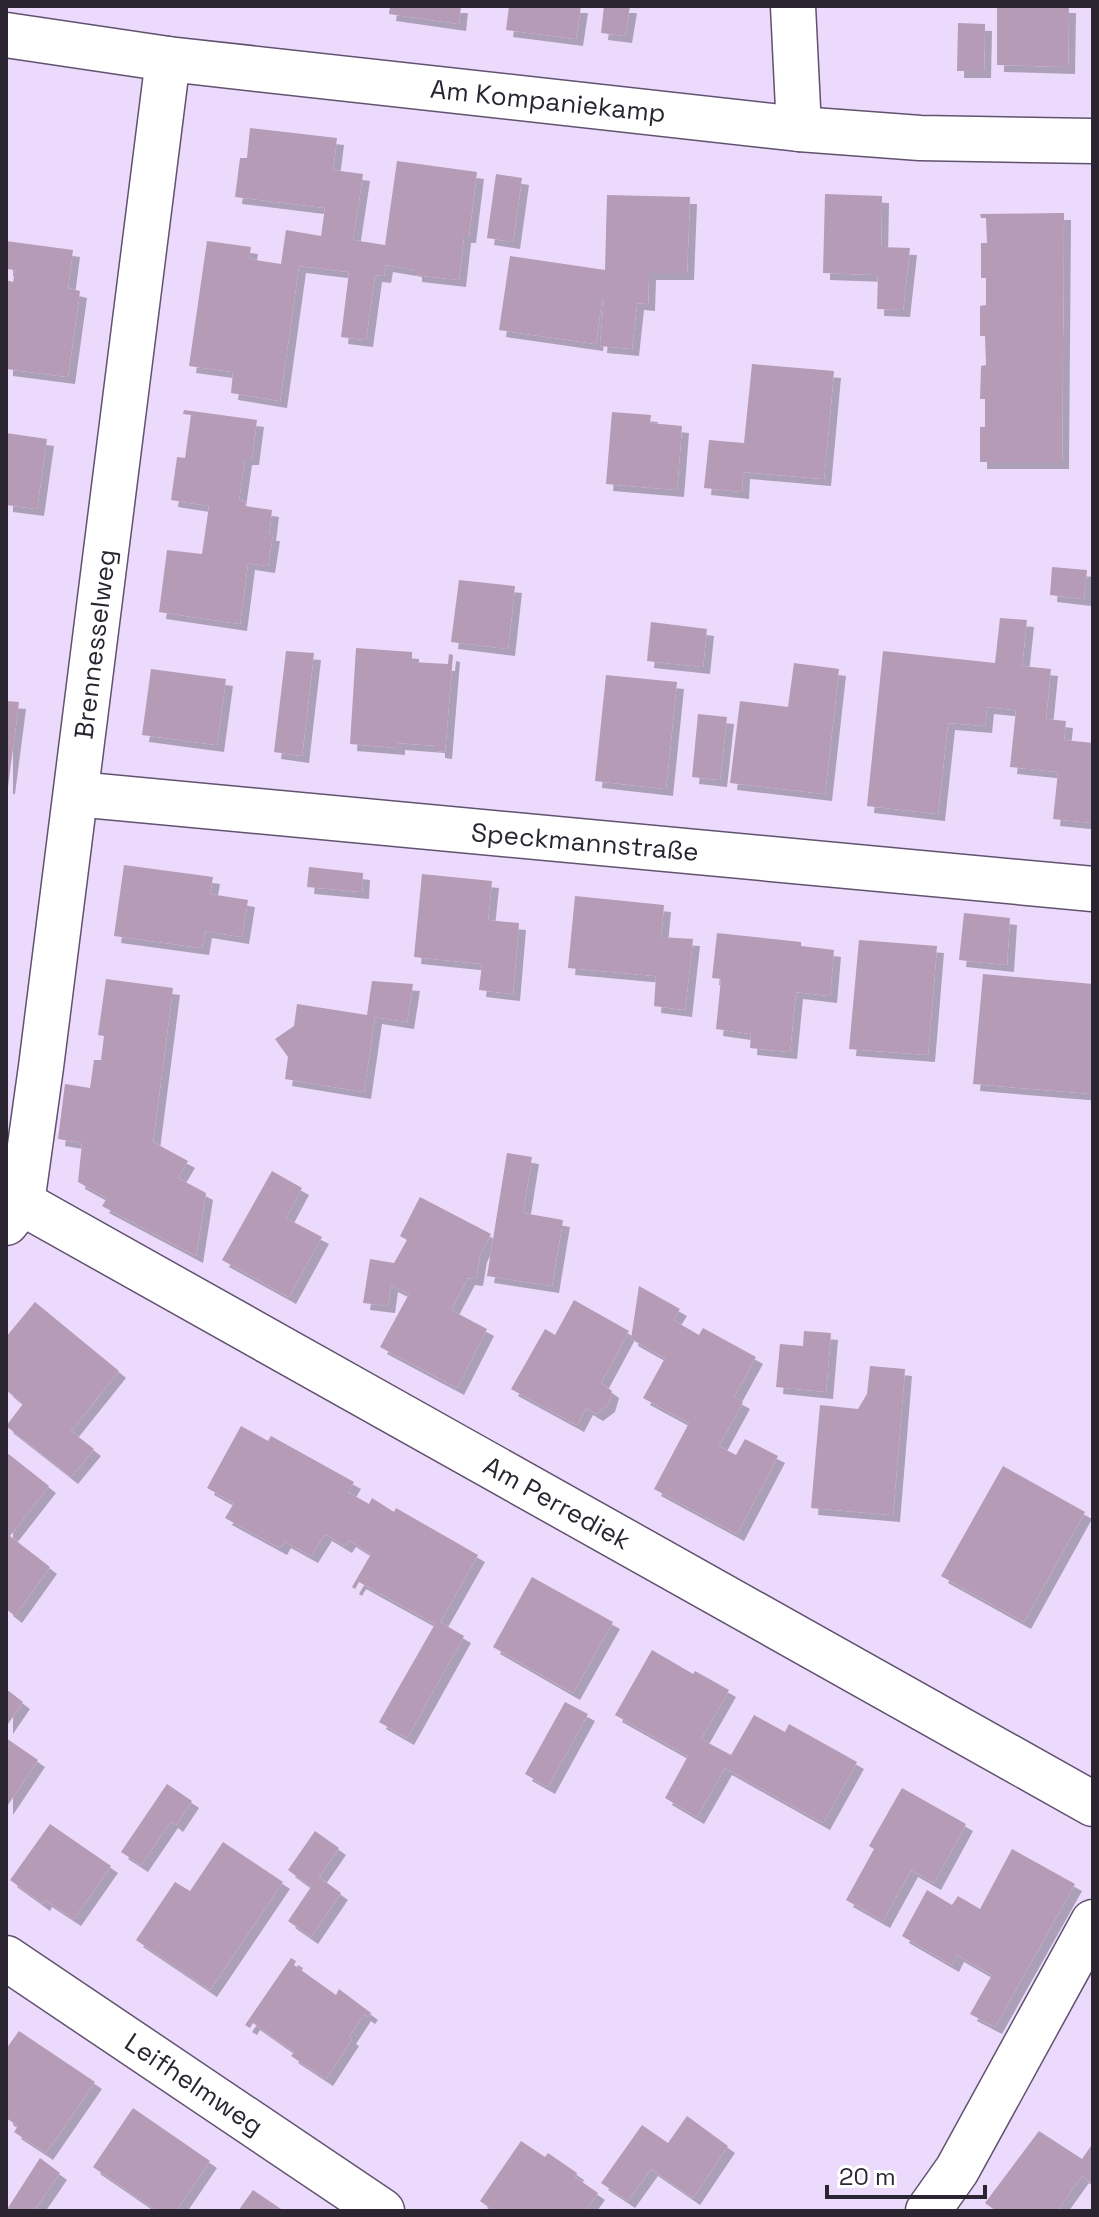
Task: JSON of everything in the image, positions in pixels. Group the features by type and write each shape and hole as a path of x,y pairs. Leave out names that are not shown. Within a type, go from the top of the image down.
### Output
{"street":[{"path":"793,6 799,129"},
{"name":"Am Kompaniekamp","path":"6,35 168,59 799,129 920,138 1093,141"},
{"name":"Brennesselweg","path":"14,1213 76,794 168,59"},
{"name":"Speckmannstraße","path":"76,794 1093,889"},
{"name":"Am Perrediek","path":"14,1213 1093,1804"},
{"path":"928,2211 957,2170 1093,1922"},
{"name":"Leifhelmweg","path":"6,1958 382,2211"}],"building":[{"path":"390,6 461,6 459,24 389,14"},
{"path":"509,6 581,6 576,39 506,30"},
{"path":"604,6 630,6 625,36 601,33"},
{"path":"997,6 1069,6 1068,67 997,65"},
{"path":"958,23 985,24 984,71 957,71"},
{"path":"250,128 337,138 333,170 363,174 353,240 385,245 397,161 477,172 469,236 464,236 459,280 415,275 415,270 386,265 384,276 375,275 366,340 341,337 349,272 299,266 280,401 231,393 233,372 189,366 207,241 251,247 249,259 281,264 286,230 321,236 325,208 235,197 240,158 247,158"},
{"path":"496,174 522,178 513,242 487,238"},
{"path":"825,194 882,196 881,247 910,248 903,310 877,309 878,275 823,273"},
{"path":"607,195 690,197 687,273 649,273 648,304 637,303 632,349 600,346 602,299 596,344 499,330 510,256 605,270"},
{"path":"1064,213 1062,462 980,462 980,427 985,427 985,399 980,399 981,366 986,365 985,336 980,336 980,306 986,305 986,278 981,278 981,243 987,243 986,218 981,218 980,214"},
{"path":"6,241 73,250 68,288 80,291 68,377 6,369 6,280 13,282 15,270 6,269"},
{"path":"752,364 834,371 824,479 743,472 742,492 704,488 709,440 744,443"},
{"path":"184,410 257,420 252,458 245,458 239,500 246,502 245,506 272,510 269,534 273,534 268,566 248,563 240,624 159,612 167,550 202,554 209,506 171,500 177,457 185,458 191,415 183,414"},
{"path":"612,412 651,415 650,423 682,426 677,490 606,484"},
{"path":"6,433 47,439 37,509 6,505"},
{"path":"1052,567 1087,570 1084,599 1050,595"},
{"path":"459,580 515,586 508,649 451,642"},
{"path":"1000,618 1027,620 1022,666 1051,669 1046,719 1066,721 1064,740 1093,743 1093,823 1053,819 1058,772 1010,767 1016,710 987,707 985,726 948,723 938,814 867,806 883,651 995,663"},
{"path":"651,622 707,629 703,667 647,661"},
{"path":"356,648 412,652 412,662 448,664 449,654 453,655 445,752 438,751 438,746 398,743 398,748 350,744"},
{"path":"286,651 314,653 302,756 274,752"},
{"path":"794,663 839,669 825,794 730,783 740,701 788,707"},
{"path":"151,669 226,679 217,745 142,735"},
{"path":"606,675 677,682 666,789 595,781"},
{"path":"6,701 19,702 8,787 6,787"},
{"path":"698,714 727,717 720,780 692,777"},
{"path":"124,865 213,877 210,894 248,900 242,937 205,931 202,948 114,936"},
{"path":"309,867 363,873 362,892 307,887"},
{"path":"422,874 492,881 488,920 519,923 513,994 479,990 482,964 414,957"},
{"path":"575,896 664,905 661,937 693,939 685,1010 654,1006 656,976 568,968"},
{"path":"964,913 1010,918 1007,965 959,960"},
{"path":"717,933 801,942 801,946 834,950 830,996 796,992 790,1052 750,1048 751,1034 716,1029 721,979 712,978"},
{"path":"859,940 937,946 928,1055 849,1049"},
{"path":"983,974 1093,984 1093,1094 973,1084"},
{"path":"106,979 173,988 153,1142 188,1161 178,1178 206,1193 196,1256 102,1206 107,1198 78,1182 82,1143 58,1139 65,1084 90,1088 94,1060 101,1060 104,1036 98,1035"},
{"path":"372,981 413,984 407,1022 375,1017 364,1092 285,1079 288,1057 275,1039 294,1026 297,1004 367,1015"},
{"path":"507,1153 532,1157 523,1213 563,1220 552,1286 487,1276"},
{"path":"272,1171 302,1188 286,1218 322,1237 289,1297 222,1260"},
{"path":"420,1197 491,1234 480,1255 476,1279 468,1278 451,1310 487,1329 457,1388 380,1347 409,1294 391,1285 388,1306 363,1303 370,1259 394,1263 407,1240 400,1236"},
{"path":"639,1286 680,1309 673,1320 699,1335 703,1328 756,1357 734,1397 743,1402 719,1446 736,1455 745,1439 778,1456 737,1534 654,1489 689,1423 643,1398 665,1358 631,1339"},
{"path":"574,1300 629,1331 601,1383 612,1391 608,1405 596,1414 586,1408 577,1425 511,1389 545,1329 555,1335"},
{"path":"35,1302 119,1371 71,1431 94,1449 71,1477 6,1426 23,1404 6,1390 6,1337"},
{"path":"804,1331 831,1333 826,1392 776,1387 780,1344 803,1346"},
{"path":"870,1366 905,1369 893,1515 811,1508 820,1405 858,1409 867,1394"},
{"path":"241,1426 268,1441 271,1436 354,1482 348,1492 369,1504 372,1498 394,1512 396,1508 478,1555 440,1622 464,1636 407,1738 379,1722 435,1624 359,1582 355,1589 352,1587 371,1554 349,1540 345,1546 325,1534 311,1556 284,1541 280,1548 225,1518 234,1503 207,1488"},
{"path":"6,1452 49,1486 10,1536 50,1567 15,1616 6,1609"},
{"path":"1003,1466 1085,1512 1024,1622 941,1576"},
{"path":"532,1577 613,1622 573,1693 493,1647"},
{"path":"652,1650 729,1690 701,1739 731,1755 754,1715 785,1732 789,1724 857,1762 823,1823 725,1768 697,1817 665,1798 688,1756 615,1715"},
{"path":"6,1689 23,1702 6,1727"},
{"path":"565,1702 588,1714 548,1787 525,1774"},
{"path":"6,1738 38,1760 6,1808"},
{"path":"167,1784 192,1801 176,1825 171,1821 141,1865 121,1852"},
{"path":"902,1788 966,1824 934,1883 911,1870 883,1921 846,1900 874,1849 869,1846"},
{"path":"50,1824 111,1866 74,1919 45,1900 43,1904 10,1880"},
{"path":"315,1831 339,1848 319,1877 341,1893 311,1937 288,1921 311,1887 288,1870"},
{"path":"223,1842 283,1882 210,1990 136,1940 175,1882 190,1891"},
{"path":"1012,1849 1075,1884 995,2027 970,2014 992,1975 957,1955 952,1965 902,1936 927,1890 952,1905 958,1896 980,1909"},
{"path":"291,1958 296,1961 294,1965 336,1995 339,1989 371,2013 368,2017 364,2014 326,2079 291,2056 294,2052 253,2023 250,2028 245,2025"},
{"path":"19,2031 95,2082 46,2153 14,2132 18,2126 6,2118 6,2049"},
{"path":"133,2108 210,2161 176,2211 157,2211 93,2167"},
{"path":"687,2116 728,2146 693,2198 651,2169 628,2201 601,2183 642,2125 668,2143"},
{"path":"1039,2131 1082,2159 1093,2143 1093,2184 1082,2176 1059,2208 1063,2211 996,2211 985,2203"},
{"path":"521,2141 545,2157 548,2153 577,2173 575,2177 598,2193 585,2211 494,2211 480,2201"},
{"path":"40,2158 60,2173 34,2211 6,2211"},
{"path":"253,2190 284,2211 238,2211"}]}
